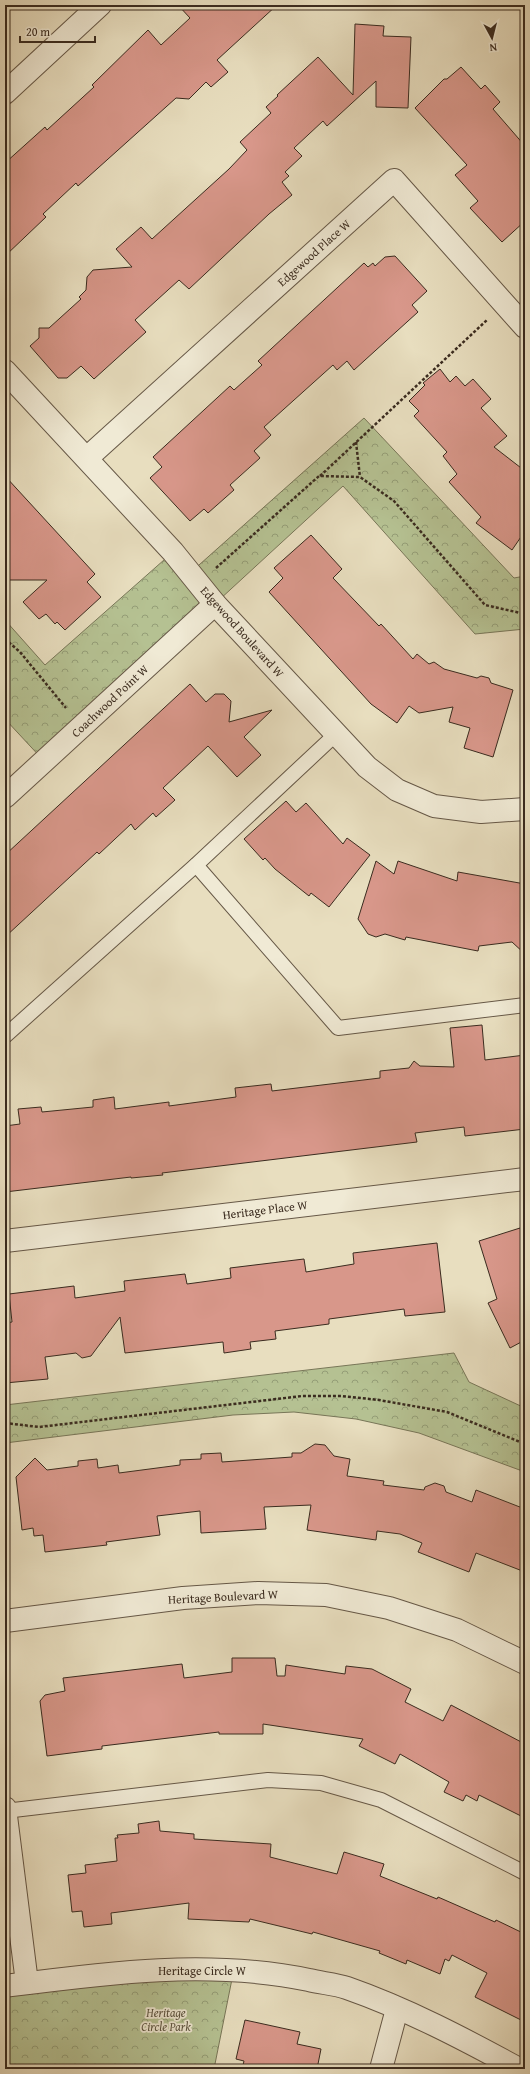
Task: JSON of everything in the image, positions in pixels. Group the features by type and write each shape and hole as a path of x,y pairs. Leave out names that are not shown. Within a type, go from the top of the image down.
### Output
{"street":[{"path":"5,93 100,5"},
{"name":"Edgewood Place W","path":"87,458 394,180 525,326"},
{"name":"Edgewood Boulevard W","path":"5,370 172,552 215,604 367,767 398,790 434,806 481,812 525,809"},
{"name":"Coachwood Point W","path":"5,797 215,604"},
{"name":"Heritage Place W","path":"5,1241 525,1179"},
{"name":"Heritage Boulevard W","path":"5,1621 183,1598 258,1593 326,1595 389,1608 457,1630 525,1663"},
{"path":"5,1808 27,1984"},
{"name":"Heritage Circle W","path":"5,1986 167,1969 234,1969 287,1976 346,1988 397,2008 520,2069"},
{"path":"381,2069 397,2008"}],"lane":[{"path":"5,1036 196,865 336,734"},
{"path":"196,865 338,1028 525,1005"},
{"path":"5,1811 268,1780 322,1783 381,1800 525,1873"}],"path":[{"path":"198,583 319,476 505,304"},
{"path":"356,442 360,477"},
{"path":"319,476 360,477 394,501 485,605 525,614"},
{"path":"5,639 20,652 81,727"},
{"path":"5,1423 39,1427 302,1396 341,1396 379,1400 447,1412 525,1444"}],"green space":[{"path":"364,418 514,578 525,576 525,629 475,634 343,486 44,761 5,719 5,620 45,665 173,552 190,573"},
{"path":"454,1353 469,1382 525,1408 525,1472 419,1433 356,1419 294,1412 233,1415 5,1443 5,1405"},
{"name":"Heritage Circle Park","path":"234,1969 214,2069 5,2069 5,1986"}],"building":[{"path":"178,5 277,5 217,60 228,72 211,87 206,82 189,99 176,98 78,186 76,183 43,214 46,217 5,256 5,163 45,127 47,130 94,87 92,85 148,30 161,45 190,18"},
{"path":"355,24 384,26 383,36 411,37 408,108 376,107 376,81 327,126 323,121 294,148 302,156 285,172 289,176 282,182 292,195 269,214 189,289 179,280 135,320 146,332 94,379 81,366 67,378 58,378 30,346 39,338 39,328 49,328 81,299 79,297 86,290 87,277 93,270 132,267 116,249 141,227 152,239 229,169 247,150 240,142 271,113 266,107 318,57 353,95"},
{"path":"461,67 481,89 485,85 500,102 493,109 525,146 525,221 502,242 470,208 478,201 455,175 467,165 415,108 444,79 447,79"},
{"path":"395,256 427,291 412,305 418,312 354,370 347,361 337,370 333,365 264,427 271,435 254,451 260,458 230,485 234,490 208,513 204,509 190,521 150,478 162,467 153,457 230,386 234,390 262,365 258,361 364,263 368,267 373,263 375,266 385,257"},
{"path":"440,369 450,382 456,376 465,386 473,379 491,399 481,408 507,436 494,447 525,471 525,531 512,550 476,523 481,517 449,482 457,474 443,456 447,452 414,416 419,411 409,401 425,385 423,383"},
{"path":"5,476 95,574 87,582 101,597 65,630 57,622 55,624 46,614 39,619 23,602 47,580 5,580"},
{"path":"311,535 342,569 333,578 379,626 381,624 413,659 417,654 429,664 434,662 444,669 477,678 481,676 489,678 491,683 513,690 493,757 464,748 470,728 449,722 453,707 419,713 409,706 397,723 371,704 269,592 283,578 274,568"},
{"path":"190,684 206,702 215,694 224,694 231,701 229,722 272,710 244,737 261,755 237,777 208,746 163,788 175,800 156,817 153,813 135,830 131,824 99,854 97,852 5,937 5,855"},
{"path":"286,801 296,812 306,803 343,844 347,838 370,855 329,907 311,893 309,896 275,869 265,858 263,860 244,839"},
{"path":"376,861 394,874 398,861 457,881 458,872 525,884 525,954 512,942 479,946 478,951 406,937 405,940 385,934 376,937 368,934 358,919"},
{"path":"482,1025 485,1060 525,1055 525,1129 465,1136 464,1127 415,1133 417,1142 162,1173 163,1175 131,1177 5,1192 5,1126 20,1124 18,1109 41,1107 42,1112 93,1107 93,1100 114,1097 115,1109 169,1102 169,1106 236,1097 235,1088 271,1084 272,1091 380,1078 380,1071 409,1068 414,1061 420,1066 454,1067 450,1028"},
{"path":"520,1228 525,1244 525,1340 510,1348 488,1303 497,1299 479,1241"},
{"path":"437,1243 445,1312 405,1316 404,1309 329,1319 329,1324 275,1331 276,1339 250,1342 251,1349 224,1353 223,1342 125,1353 120,1317 91,1356 82,1358 76,1353 45,1357 48,1379 5,1383 5,1323 12,1322 9,1294 74,1286 75,1298 125,1291 124,1281 185,1274 187,1284 231,1278 230,1268 304,1259 306,1272 354,1264 353,1253"},
{"path":"315,1444 325,1445 334,1456 350,1459 347,1476 384,1481 383,1485 424,1490 425,1487 435,1483 444,1486 446,1492 472,1502 476,1490 525,1509 525,1572 476,1553 469,1572 418,1552 422,1543 400,1534 377,1531 376,1540 307,1530 311,1505 264,1507 266,1529 201,1533 200,1511 157,1516 160,1535 106,1542 107,1545 45,1552 43,1535 34,1536 33,1528 22,1530 16,1477 35,1458 47,1470 78,1466 78,1461 97,1459 98,1468 118,1465 119,1473 180,1465 180,1460 201,1459 201,1454 221,1453 222,1462 292,1457 292,1453 301,1453"},
{"path":"232,1658 275,1658 277,1676 285,1676 286,1665 345,1674 346,1666 372,1669 411,1689 405,1702 443,1721 451,1705 525,1744 525,1818 479,1795 477,1801 466,1795 463,1801 444,1792 449,1782 400,1754 395,1764 359,1746 363,1739 263,1724 263,1734 219,1734 219,1732 102,1746 102,1749 47,1756 40,1701 45,1695 65,1691 63,1678 182,1664 184,1678 232,1672"},
{"path":"159,1821 160,1831 194,1834 194,1839 271,1844 270,1857 337,1874 344,1852 384,1864 380,1876 437,1899 438,1897 495,1922 496,1920 525,1934 525,2022 475,1997 487,1973 452,1955 449,1961 445,1959 440,1974 407,1960 406,1964 379,1953 380,1951 313,1932 312,1934 250,1919 249,1922 188,1919 189,1903 111,1913 112,1924 84,1927 82,1911 72,1912 68,1875 86,1873 85,1865 117,1861 115,1838 118,1838 117,1835 139,1833 138,1824"},
{"path":"245,2020 300,2032 297,2044 321,2049 317,2069 242,2069 244,2061 236,2059"}]}
